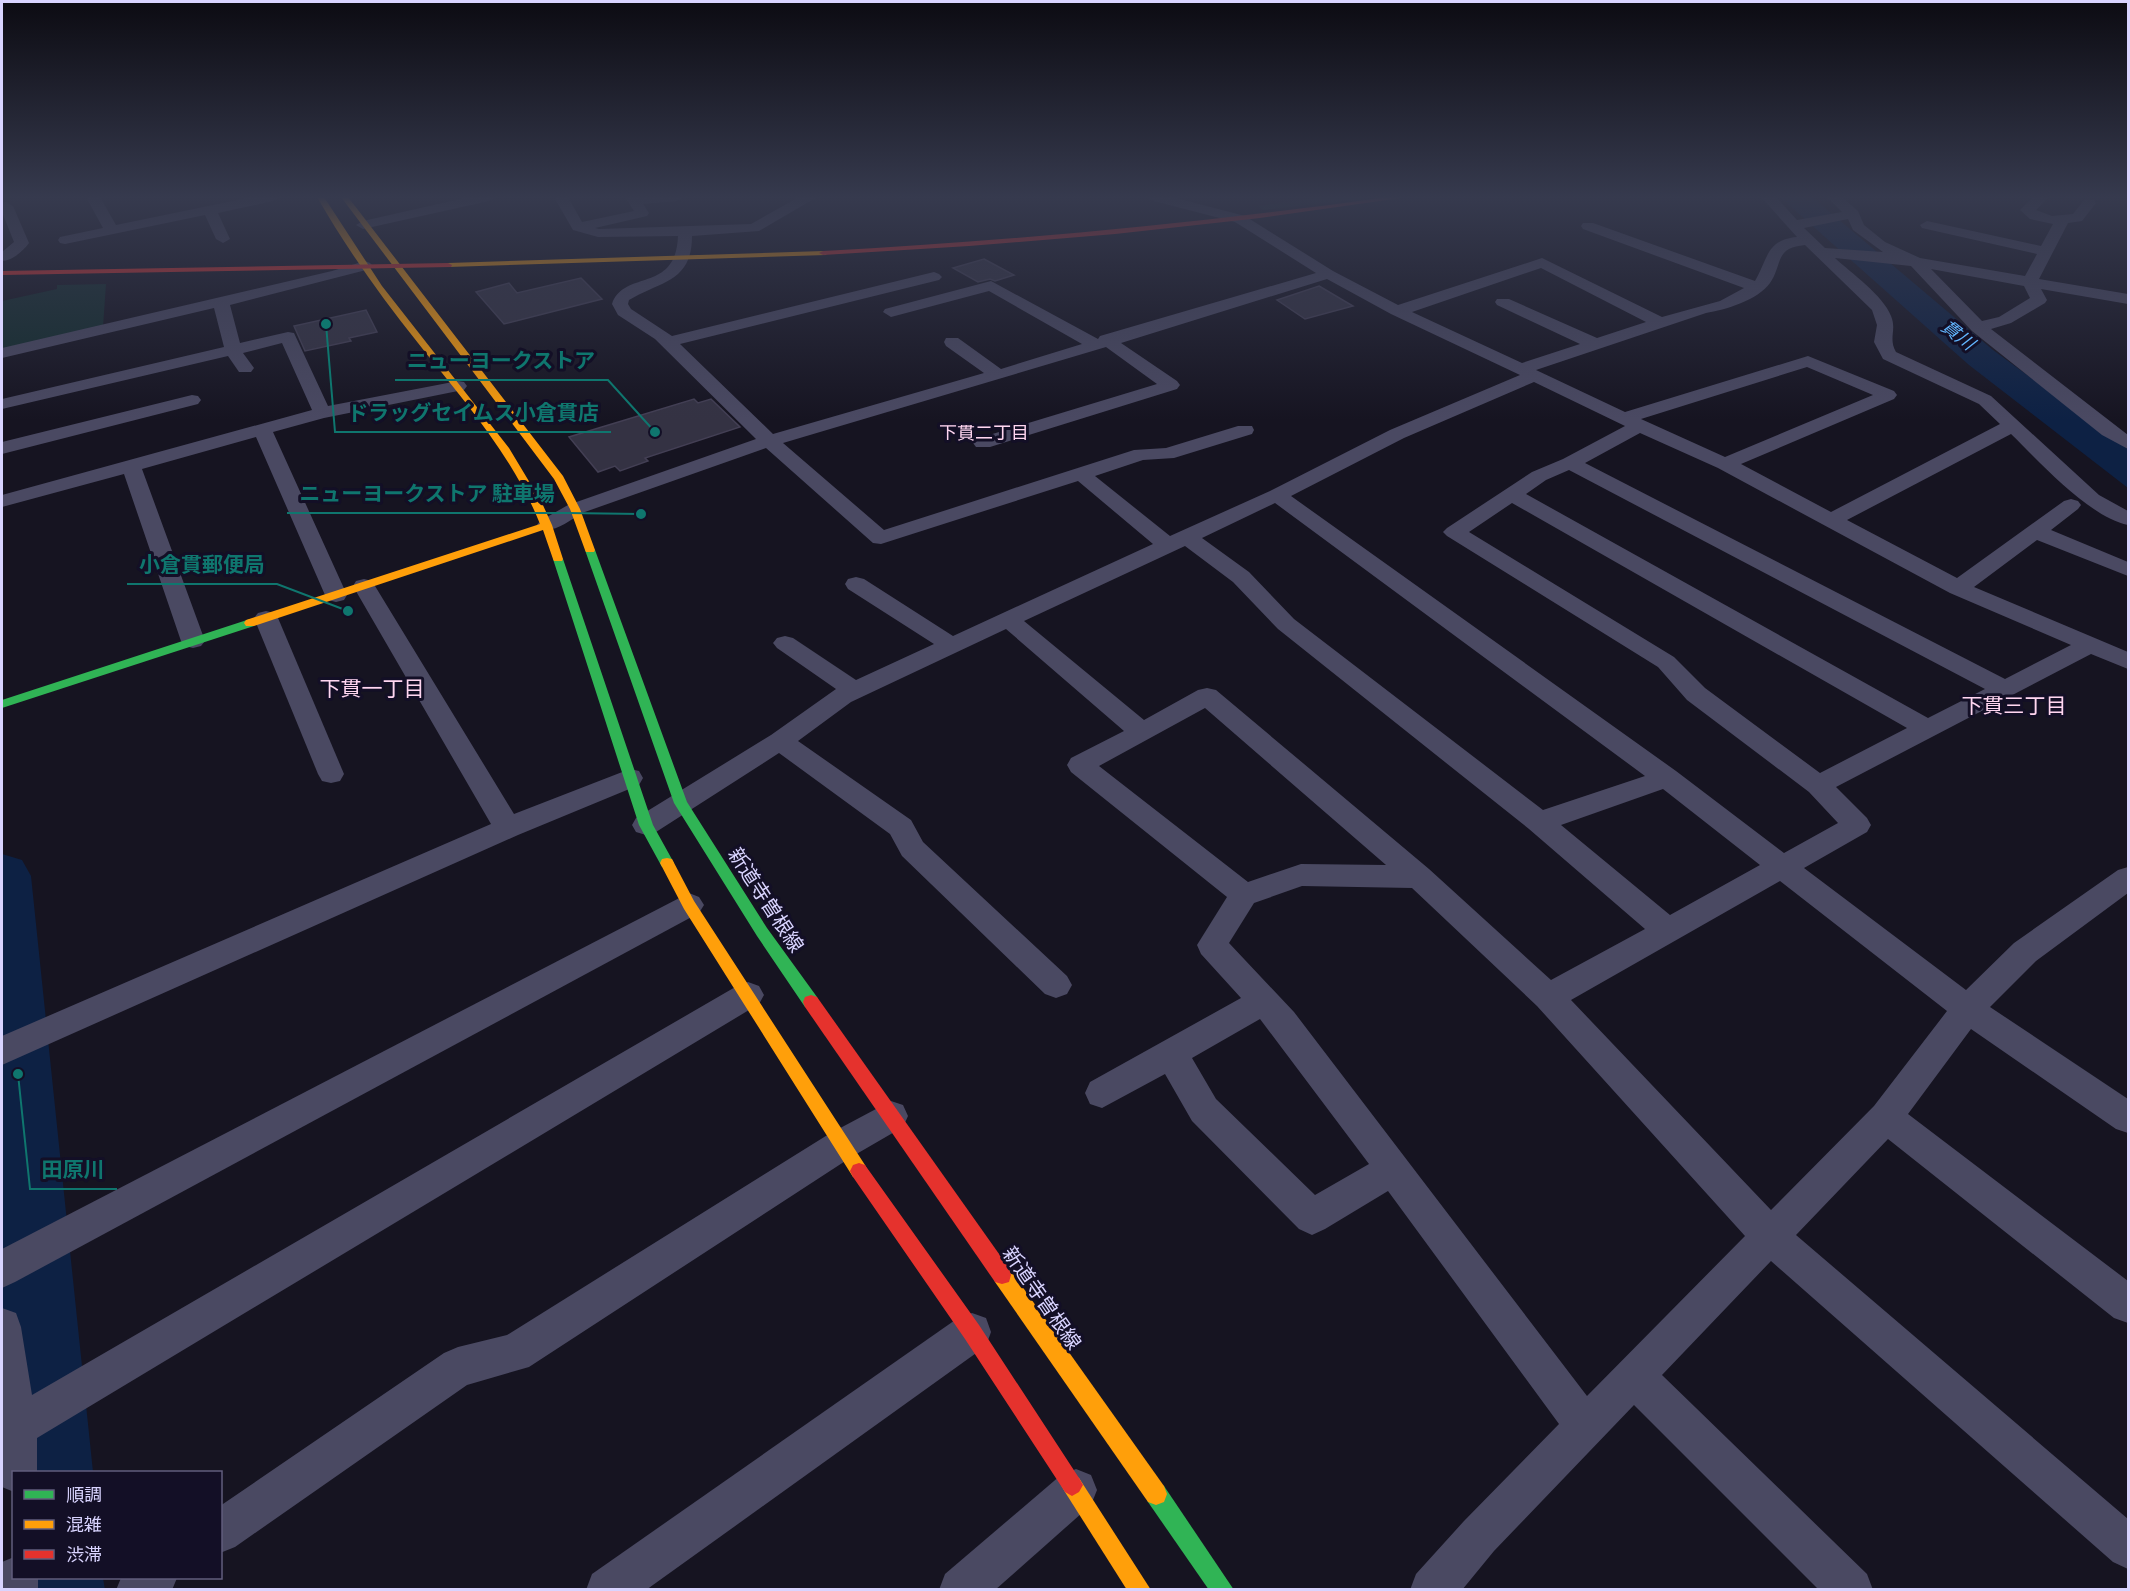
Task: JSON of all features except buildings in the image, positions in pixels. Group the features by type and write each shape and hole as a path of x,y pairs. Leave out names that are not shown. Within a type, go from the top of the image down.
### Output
{"main road":[{"path":"2,273 93,271"},
{"path":"369,271 458,386 520,472 548,525 646,825 689,905 841,1145 972,1332 1140,1590"},
{"name":"新道寺曽根線","path":"399,271 559,478 575,509 681,803 762,932 1223,1590"},
{"path":"2,704 548,525"}],"street":[{"path":"2,353 348,271"},
{"path":"676,271 622,298 620,304 624,312 669,342 769,441 881,538 1141,454 1167,454 1245,430"},
{"path":"1324,271 1397,311 1725,464 1958,588 2128,660"},
{"path":"1397,311 1517,271"},
{"path":"1559,271 1661,322"},
{"path":"1713,271 1757,287"},
{"path":"646,825 780,741 842,696 854,690 1277,495 1397,434 1527,373 1595,344 1703,309 1725,305 1757,287 1763,282 1767,271"},
{"path":"1842,271 1879,308 1885,319 1886,332 1881,342 1888,355 1985,400 2092,499 2128,519"},
{"path":"1925,271 1978,327 2109,431 2128,443"},
{"path":"1971,271 2128,299"},
{"path":"2030,281 2035,271"},
{"path":"548,525 575,509 769,441 998,375 1328,274"},
{"path":"669,342 934,277"},
{"path":"1978,327 2005,320 2039,300 2030,281"},
{"path":"891,312 991,286 1100,342 1171,385 982,443"},
{"path":"221,302 233,350 245,368"},
{"path":"1503,302 1595,344"},
{"path":"2,404 288,337 322,412"},
{"path":"952,342 998,375"},
{"path":"1548,997 1857,825 1818,785 1696,694 1666,662 1454,532 1539,476 1570,463 1633,421 1808,361 1888,395 1725,464"},
{"path":"2,501 322,412 458,386"},
{"path":"2,448 192,400"},
{"path":"1832,520 2013,425"},
{"path":"262,429 336,595"},
{"path":"1570,463 2005,689"},
{"path":"131,465 193,641"},
{"path":"1081,474 1176,540 1241,577 1286,624 1539,822 1667,930"},
{"path":"1512,494 1928,729"},
{"path":"1277,495 1667,777 1967,1009 2128,1118"},
{"path":"1958,588 2071,506"},
{"path":"2036,531 2128,570"},
{"path":"856,584 951,645"},
{"path":"364,586 508,828"},
{"path":"266,618 331,774"},
{"path":"1008,619 1142,732"},
{"path":"785,643 854,690"},
{"path":"1818,785 2092,644"},
{"path":"1244,895 1080,765 1206,696 1419,877 1548,997 1771,1237 2128,1547"},
{"path":"780,741 901,827 912,849 1056,985"},
{"path":"1539,822 1667,777"},
{"path":"2,1051 508,828 630,778"},
{"path":"1419,877 1301,875 1244,895 1212,945 1283,1022 1585,1426"},
{"path":"1432,1590 1479,1536 1886,1117 1967,1009 2025,952 2128,878"},
{"path":"2,1269 689,905"},
{"path":"2,1327 13,1452 748,995"},
{"path":"1102,1093 1263,1000"},
{"path":"1172,1053 1204,1110 1312,1217 1393,1169"},
{"path":"222,1531 458,1367 515,1353 841,1145 891,1116"},
{"path":"1886,1117 2128,1304"},
{"path":"608,1590 972,1332"},
{"path":"1634,1376 1851,1590"},
{"path":"961,1590 1076,1490"},
{"path":"138,1590 154,1579"}],"green space":[{"path":"106,284 103,327 2,351 2,301 57,289 57,285"}],"water":[{"name":"貫川","path":"1864,271 1900,271 1993,350 2128,449 2128,488 1969,365"}],"waterway":[{"path":"2,876 51,1471"},
{"path":"59,1579 60,1590"}],"traffic: fast":[{"path":"590,550 681,803 762,932 811,1002"},
{"path":"558,559 646,825 667,863"},
{"path":"2,704 250,623"},
{"path":"1156,1494 1223,1590"}],"traffic: slow":[{"path":"368,271 504,448 537,503 558,559"},
{"path":"401,271 559,478 575,509 590,550"},
{"path":"250,623 547,525"},
{"path":"667,863 689,905 859,1171"},
{"path":"1002,1275 1156,1494"},
{"path":"1072,1485 1140,1590"}],"traffic: jam":[{"path":"2,273 100,271"},
{"path":"811,1002 1002,1275"},
{"path":"859,1171 972,1332 1072,1485"}],"place":[{"name":"ドラッグセイムス小倉貫店","path":"326,324"},
{"name":"ニューヨークストア","path":"655,432"},
{"name":"ニューヨークストア 駐車場","path":"641,514"},
{"name":"小倉貫郵便局","path":"348,611"},
{"name":"田原川","path":"18,1074"}],"district":[{"name":"下貫二丁目","path":"984,433"},
{"name":"下貫一丁目","path":"372,689"},
{"name":"下貫三丁目","path":"2014,706"}]}
